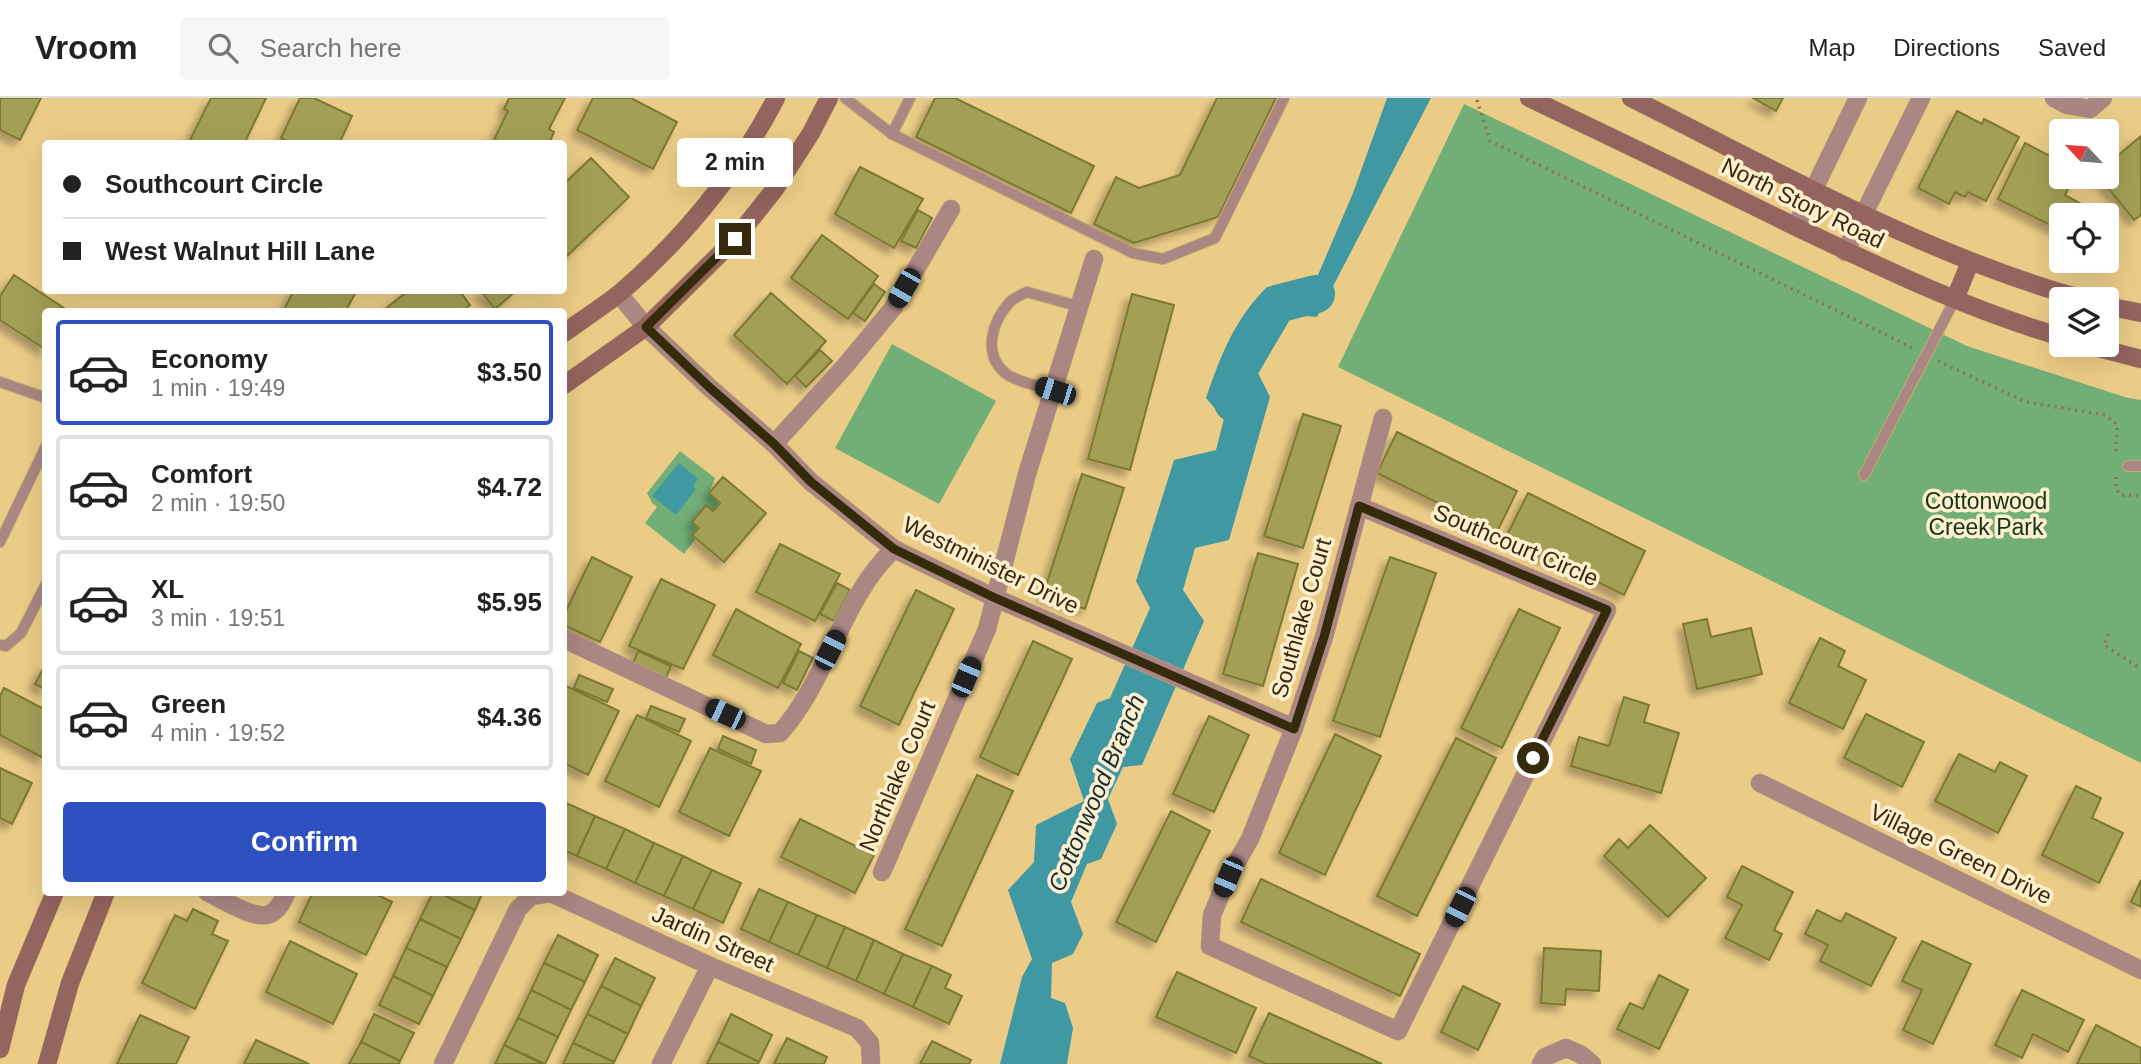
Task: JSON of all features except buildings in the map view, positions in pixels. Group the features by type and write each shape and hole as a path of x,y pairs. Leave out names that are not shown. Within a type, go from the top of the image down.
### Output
{"main road":[{"path":"567,331 619,294 683,233 725,181 776,98"},
{"path":"567,384 646,327 743,229 775,189 811,133 829,98"},
{"name":"North Story Road","path":"1529,98 1845,252 1955,299 2049,334"},
{"name":"North Story Road","path":"1631,98 1865,214 1970,261 2049,290"},
{"path":"1955,299 1970,261"},
{"path":"2119,308 2141,313"},
{"path":"2119,353 2141,359"},
{"path":"0,1049 16,985 53,896"},
{"path":"47,1064 70,983 104,896"}],"street":[{"path":"1796,226 1858,98"},
{"path":"1845,252 1921,98"},
{"path":"2054,98 2067,105 2091,109 2103,98"},
{"path":"774,444 893,308 951,209"},
{"name":"Northlake Court","path":"882,872 987,629 993,597 1027,474 1094,259"},
{"name":"Westminister Drive","path":"619,294 646,327 709,387 820,489 894,549 993,597 1294,729"},
{"name":"Southlake Court","path":"1383,418 1324,637 1294,729 1250,839 1228,877 1212,915 1210,946 1398,1031"},
{"name":"Southcourt Circle","path":"1359,506 1607,610 1398,1031"},
{"path":"567,640 766,734 780,733 796,717 853,606 881,561 894,549"},
{"name":"Village Green Drive","path":"1760,783 2141,970"},
{"path":"216,896 258,916 269,915 278,909 286,896"},
{"name":"Jardin Street","path":"443,1064 517,909 531,896"},
{"name":"Jardin Street","path":"558,896 710,966 857,1027 870,1042 871,1064"},
{"path":"661,1064 710,966"},
{"path":"1541,1064 1545,1057 1566,1048 1580,1054 1592,1064"}],"lane":[{"path":"845,98 892,134 1133,253 1163,258 1214,238 1284,98"},
{"path":"892,134 910,98"},
{"path":"1055,391 1004,373 993,356 991,339 999,317 1010,301 1027,292 1081,307"},
{"path":"1864,475 1955,299"},
{"path":"0,382 42,397"},
{"path":"0,542 42,454"},
{"path":"2128,466 2141,466"},
{"path":"0,645 6,646 21,634 42,592"}],"path":[{"path":"1477,100 1490,141 2026,402 2105,415 2117,424"},
{"path":"2108,634 2104,645 2141,669"}],"green space":[{"name":"Cottonwood Creek Park","path":"1464,104 1967,346 2141,400 2141,763 1338,367"},
{"path":"892,344 996,401 939,504 835,448"},
{"path":"680,451 715,478 709,493 720,503 713,511 706,505 692,522 699,528 693,535 697,537 684,554 645,523 657,507 647,493"}],"water":[{"path":"1387,98 1431,98 1317,317 1281,314 1252,319 1246,349 1270,397 1229,540 1195,548 1183,590 1204,621 1142,765 1123,767 1108,799 1117,824 1101,859 1087,864 1071,902 1083,934 1073,954 1052,963 1051,998 1065,1003 1073,1028 1067,1064 1000,1064 1022,977 1032,959 1008,890 1034,862 1036,825 1084,801 1070,759 1097,703 1110,698 1150,608 1136,581 1174,460 1216,450 1224,419 1206,398 1230,339 1246,312 1267,287 1288,297 1305,291 1318,275 1353,193"},
{"path":"679,463 698,479 693,486 696,489 676,515 652,496"}],"waterway":[{"name":"Cottonwood Branch","path":"1233,403 1237,372 1277,304 1316,294"}],"route":[{"path":"735,239 646,327 774,444 811,482 894,549 993,597 1294,729 1324,637 1359,506 1607,610 1533,758"}]}
